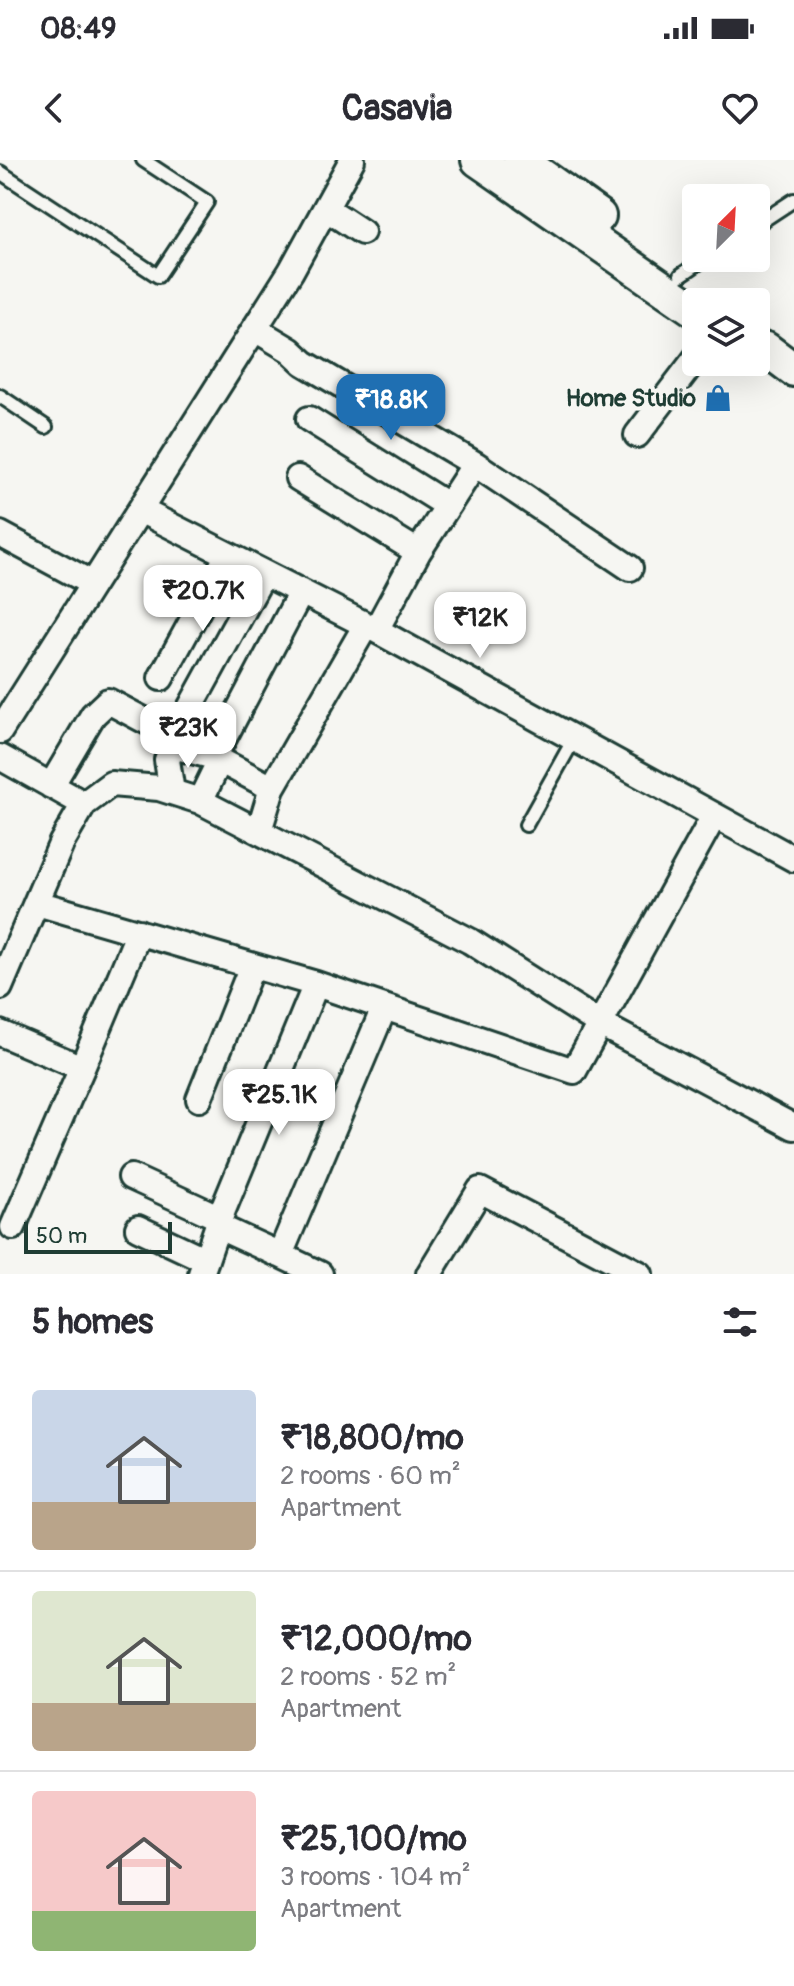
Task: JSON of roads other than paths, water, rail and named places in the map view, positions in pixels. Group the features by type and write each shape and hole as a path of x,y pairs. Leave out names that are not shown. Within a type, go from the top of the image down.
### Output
{"street":[{"path":"0,731 255,329 301,278 327,209 352,160"},
{"path":"478,160 682,301"},
{"path":"520,160 682,259"},
{"path":"327,209 362,232"},
{"path":"255,329 290,350 304,363 475,464 630,568"},
{"path":"770,351 794,370"},
{"path":"637,435 682,376"},
{"path":"309,419 447,505"},
{"path":"259,831 272,788 475,464"},
{"path":"298,478 418,552"},
{"path":"140,510 371,628 794,859"},
{"path":"0,534 93,584"},
{"path":"161,678 228,555"},
{"path":"185,717 264,573"},
{"path":"200,801 217,758 301,592"},
{"path":"51,786 93,715 108,701 272,788"},
{"path":"172,792 167,760 173,746 217,758"},
{"path":"0,757 84,804"},
{"path":"0,987 62,842 84,804 111,784 172,792 200,801 470,941 602,1025 794,1127"},
{"path":"37,903 316,984 574,1071 602,1025 714,816"},
{"path":"13,1227 139,932"},
{"path":"199,1099 252,966"},
{"path":"138,1228 203,1267 316,984"},
{"path":"280,1255 384,1008"},
{"path":"0,1033 82,1068"},
{"path":"131,1177 320,1274"},
{"path":"429,1274 480,1190 640,1274"}],"lane":[{"path":"0,172 158,276 207,202 143,160"},
{"path":"770,216 794,200"},
{"path":"0,396 46,427"},
{"path":"526,825 574,739"}],"place":[{"name":"Home Studio","path":"718,398"}]}
